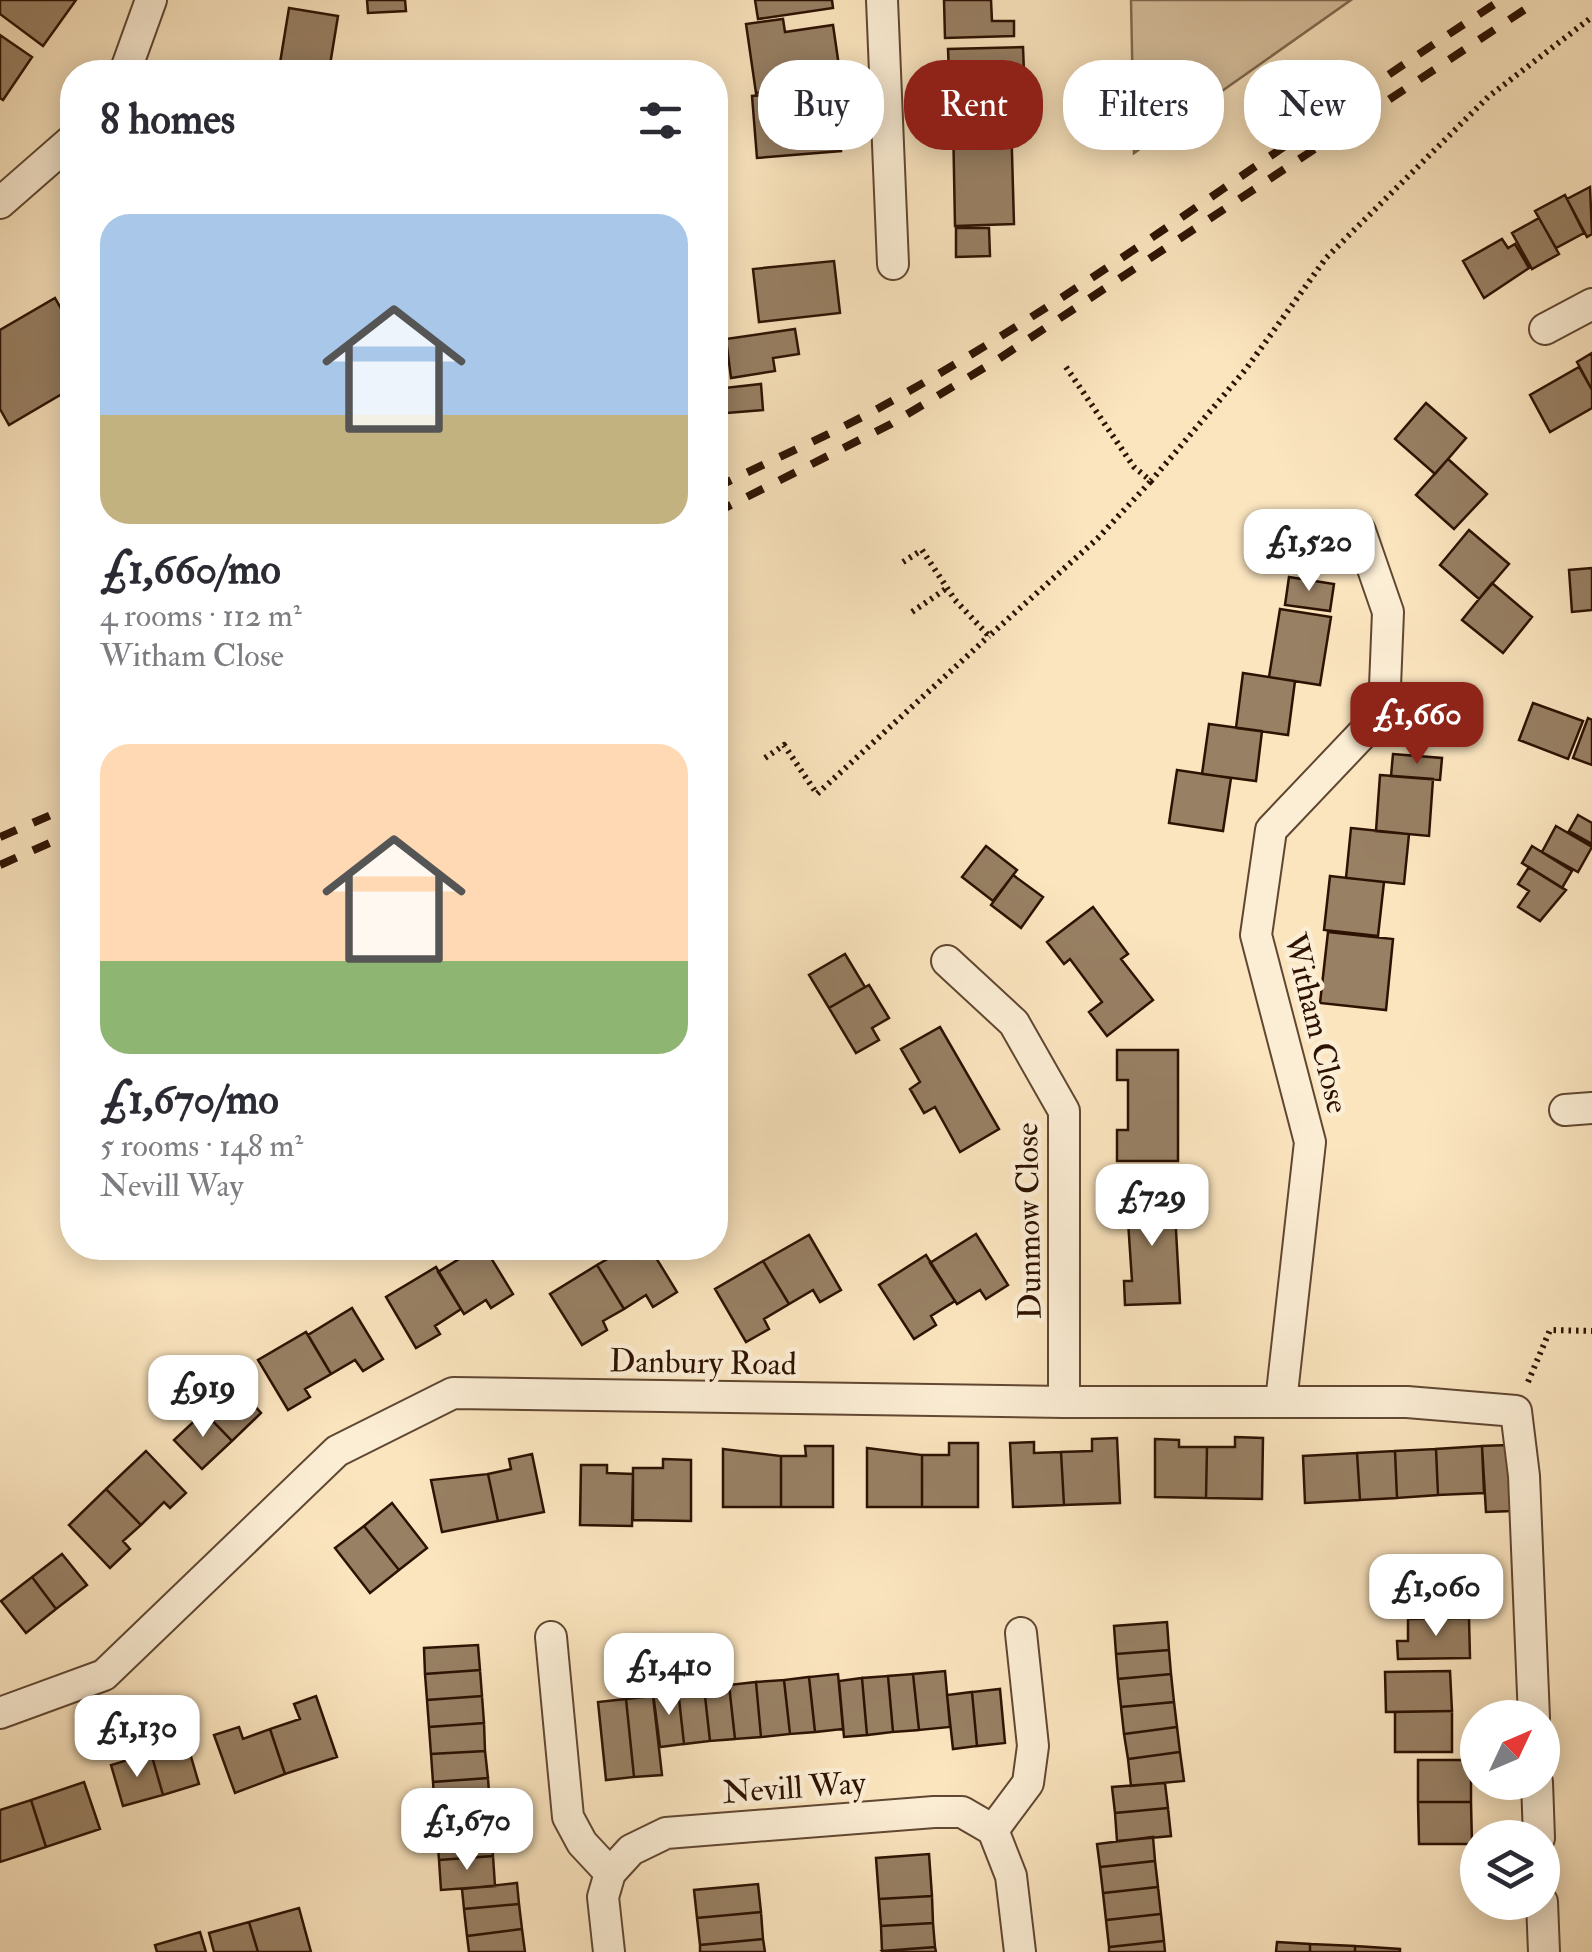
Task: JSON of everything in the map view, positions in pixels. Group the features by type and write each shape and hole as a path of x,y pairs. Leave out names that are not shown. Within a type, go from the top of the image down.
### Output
{"street":[{"path":"129,60 151,0"},
{"path":"882,0 893,264"},
{"path":"0,203 60,150"},
{"path":"1545,329 1592,304"},
{"name":"Witham Close","path":"1280,1402 1310,1142 1256,935 1272,830 1384,711 1388,612 1360,531"},
{"name":"Dunmow Close","path":"946,962 1014,1023 1064,1111 1064,1402"},
{"name":"Danbury Road","path":"0,1714 104,1675 336,1450 453,1393 1064,1402 1408,1402 1516,1411"},
{"path":"1516,1411 1524,1476 1533,1700"},
{"path":"1020,1952 1011,1876 994,1830 1028,1783 1034,1746 1021,1633"},
{"path":"551,1637 568,1818 582,1843 610,1873 603,1897 609,1952"},
{"name":"Nevill Way","path":"610,1873 631,1850 666,1832 934,1812 962,1812 994,1830"},
{"path":"1543,1920 1544,1952"}],"path":[{"path":"765,758 784,745 817,794 1098,538 1246,369 1326,258 1488,97 1592,16"},
{"path":"1066,367 1134,467 1151,482"},
{"path":"903,562 922,550 947,588 988,636"},
{"path":"912,612 947,588"},
{"path":"1516,1411 1550,1330 1592,1332"}],"shaded area":[{"path":"1131,0 1351,0 1266,60 1244,60 1244,75 1224,90 1224,60 1132,60"}],"building":[{"path":"0,0 76,0 43,46 0,14"},
{"path":"367,0 405,0 406,11 368,13"},
{"path":"755,0 832,0 833,8 758,19"},
{"path":"944,0 991,0 992,21 1014,21 1014,36 945,38"},
{"path":"289,8 338,16 331,60 280,60"},
{"path":"783,19 785,32 833,25 838,60 758,60 756,93 746,24"},
{"path":"0,35 32,57 3,100 0,98"},
{"path":"1023,47 1024,60 948,60 948,49"},
{"path":"752,96 758,96 758,150 841,151 757,158"},
{"path":"954,150 1012,150 1014,224 955,226"},
{"path":"1590,187 1592,234 1587,237 1567,199"},
{"path":"1565,195 1584,233 1556,248 1535,211"},
{"path":"1539,218 1559,254 1532,269 1512,233"},
{"path":"956,228 989,228 990,256 956,257"},
{"path":"1502,239 1508,248 1515,244 1529,268 1484,298 1463,261"},
{"path":"834,261 840,313 759,322 753,269"},
{"path":"55,298 60,307 60,395 9,425 0,409 0,330"},
{"path":"795,329 799,354 773,358 775,371 731,378 728,339"},
{"path":"1592,353 1592,390 1577,362"},
{"path":"1579,367 1592,390 1592,408 1550,432 1530,395"},
{"path":"761,384 763,410 728,413 728,388"},
{"path":"1426,403 1466,438 1435,474 1395,439"},
{"path":"1448,459 1487,494 1454,529 1416,495"},
{"path":"1469,530 1509,564 1479,599 1440,565"},
{"path":"1592,568 1592,610 1572,612 1569,570"},
{"path":"1289,577 1334,584 1330,611 1285,605"},
{"path":"1492,583 1532,617 1503,653 1462,620"},
{"path":"1280,609 1331,617 1320,685 1269,677"},
{"path":"1243,673 1295,681 1288,735 1236,728"},
{"path":"1533,703 1583,721 1568,759 1519,740"},
{"path":"1588,718 1592,720 1592,765 1573,758"},
{"path":"1209,724 1262,731 1256,781 1202,774"},
{"path":"1393,754 1442,758 1440,780 1391,776"},
{"path":"1177,770 1231,778 1223,831 1169,823"},
{"path":"1380,775 1433,779 1429,836 1376,831"},
{"path":"1578,815 1592,823 1592,844 1569,831"},
{"path":"1556,826 1592,847 1578,872 1542,852"},
{"path":"1351,828 1409,834 1404,884 1346,878"},
{"path":"986,846 1017,870 993,901 962,877"},
{"path":"1532,846 1572,871 1562,888 1522,863"},
{"path":"1529,867 1566,890 1540,921 1518,907 1529,891 1518,884"},
{"path":"1013,875 1043,897 1021,928 991,905"},
{"path":"1330,876 1384,882 1378,936 1324,930"},
{"path":"1093,907 1128,954 1121,959 1153,1000 1107,1036 1089,1012 1102,1002 1070,959 1064,964 1047,942"},
{"path":"1328,932 1393,939 1386,1010 1320,1003"},
{"path":"845,954 865,987 829,1008 809,975"},
{"path":"869,985 889,1018 872,1028 879,1040 856,1053 829,1008"},
{"path":"940,1027 999,1129 960,1152 935,1107 924,1113 910,1089 920,1082 901,1049"},
{"path":"1117,1050 1178,1050 1178,1161 1117,1161 1117,1130 1128,1130 1128,1080 1117,1080"},
{"path":"1174,1194 1180,1303 1125,1305 1124,1281 1132,1281 1128,1221 1120,1221 1120,1195"},
{"path":"976,1234 1008,1285 986,1299 980,1290 957,1304 930,1263"},
{"path":"809,1235 841,1290 820,1302 813,1290 789,1304 763,1261"},
{"path":"926,1255 955,1301 931,1316 936,1325 914,1339 879,1285"},
{"path":"458,1260 492,1260 513,1294 491,1308 486,1300 464,1314 438,1272"},
{"path":"606,1260 657,1260 677,1292 653,1307 646,1295 624,1309 597,1265"},
{"path":"763,1261 789,1304 764,1319 769,1329 746,1342 715,1289"},
{"path":"597,1265 624,1309 603,1321 607,1330 582,1345 550,1294"},
{"path":"436,1267 461,1309 435,1326 440,1334 416,1348 386,1297"},
{"path":"352,1308 383,1359 363,1371 355,1360 331,1374 308,1335"},
{"path":"306,1332 331,1374 305,1389 310,1397 288,1410 258,1360"},
{"path":"234,1383 261,1413 232,1441 204,1412"},
{"path":"204,1412 232,1441 202,1469 174,1440"},
{"path":"1235,1437 1263,1438 1262,1499 1206,1498 1207,1447 1235,1447"},
{"path":"1117,1438 1120,1503 1064,1505 1061,1452 1092,1451 1092,1439"},
{"path":"1155,1439 1179,1440 1179,1447 1207,1447 1206,1498 1155,1497"},
{"path":"1034,1442 1034,1453 1061,1452 1064,1505 1013,1507 1010,1443"},
{"path":"949,1443 978,1443 978,1507 922,1507 922,1455 949,1455"},
{"path":"1508,1445 1512,1511 1486,1512 1482,1446"},
{"path":"805,1446 833,1446 833,1507 781,1507 781,1456 806,1456"},
{"path":"1482,1446 1484,1493 1438,1495 1436,1449"},
{"path":"867,1448 922,1455 922,1507 867,1507"},
{"path":"723,1449 781,1456 781,1507 723,1507"},
{"path":"1436,1449 1438,1495 1397,1498 1395,1451"},
{"path":"146,1451 186,1493 170,1508 164,1502 141,1525 106,1489"},
{"path":"1395,1451 1397,1498 1360,1500 1357,1453"},
{"path":"1357,1453 1360,1500 1305,1503 1303,1456"},
{"path":"532,1454 544,1512 498,1521 488,1474 511,1469 509,1459"},
{"path":"663,1459 691,1460 691,1521 633,1520 633,1468 663,1468"},
{"path":"581,1465 607,1465 607,1473 633,1474 632,1526 580,1525"},
{"path":"488,1474 498,1521 442,1532 431,1480"},
{"path":"106,1489 141,1525 123,1541 130,1549 110,1568 69,1525"},
{"path":"392,1503 427,1548 399,1570 364,1526"},
{"path":"364,1526 399,1570 370,1593 335,1548"},
{"path":"62,1554 87,1585 56,1609 32,1577"},
{"path":"1469,1576 1469,1618 1408,1619 1407,1577"},
{"path":"32,1577 56,1609 26,1633 1,1601"},
{"path":"1469,1618 1470,1658 1398,1659 1397,1641 1408,1641 1408,1619"},
{"path":"1167,1622 1169,1650 1116,1654 1114,1626"},
{"path":"478,1645 480,1670 425,1674 424,1648"},
{"path":"1169,1650 1171,1674 1118,1679 1116,1654"},
{"path":"480,1670 482,1696 427,1700 425,1674"},
{"path":"945,1671 950,1727 919,1730 913,1674"},
{"path":"1450,1671 1452,1711 1386,1712 1385,1672"},
{"path":"838,1674 843,1729 815,1732 809,1677"},
{"path":"913,1674 919,1730 893,1732 888,1676"},
{"path":"1171,1674 1174,1702 1121,1707 1118,1679"},
{"path":"888,1676 893,1732 867,1735 862,1678"},
{"path":"809,1677 815,1732 790,1734 784,1680"},
{"path":"862,1678 867,1735 844,1737 839,1681"},
{"path":"784,1680 790,1734 761,1737 756,1682"},
{"path":"756,1682 761,1737 735,1739 729,1685"},
{"path":"729,1685 735,1739 710,1741 704,1687"},
{"path":"704,1687 710,1741 684,1744 678,1690"},
{"path":"1000,1689 1005,1743 977,1746 972,1692"},
{"path":"678,1690 684,1744 660,1747 653,1693"},
{"path":"972,1692 977,1746 953,1749 947,1695"},
{"path":"316,1696 337,1757 285,1774 270,1729 300,1719 294,1704"},
{"path":"482,1696 484,1723 429,1727 427,1700"},
{"path":"653,1696 662,1775 634,1777 626,1699"},
{"path":"626,1699 634,1777 606,1780 598,1702"},
{"path":"1174,1702 1177,1727 1124,1734 1121,1707"},
{"path":"1452,1711 1452,1752 1395,1752 1395,1712"},
{"path":"484,1723 485,1751 431,1754 429,1727"},
{"path":"239,1727 243,1739 270,1729 285,1774 235,1793 214,1735"},
{"path":"1177,1727 1180,1752 1128,1759 1124,1734"},
{"path":"187,1743 199,1784 163,1795 151,1753"},
{"path":"485,1751 488,1778 433,1782 431,1754"},
{"path":"1180,1752 1184,1781 1131,1786 1128,1759"},
{"path":"151,1753 163,1795 123,1806 111,1765"},
{"path":"1418,1760 1460,1760 1460,1800 1471,1802 1418,1802"},
{"path":"488,1778 490,1808 435,1812 433,1782"},
{"path":"84,1782 100,1829 46,1847 31,1800"},
{"path":"1165,1783 1168,1808 1115,1813 1112,1787"},
{"path":"31,1800 46,1847 0,1862 0,1810"},
{"path":"1418,1802 1471,1802 1471,1820 1460,1820 1460,1844 1419,1844"},
{"path":"490,1808 491,1831 437,1834 435,1812"},
{"path":"1168,1808 1171,1836 1117,1841 1115,1813"},
{"path":"491,1831 493,1856 439,1860 437,1834"},
{"path":"1153,1837 1155,1861 1100,1867 1097,1844"},
{"path":"929,1854 932,1896 879,1899 876,1858"},
{"path":"493,1856 495,1886 441,1890 439,1860"},
{"path":"1155,1861 1158,1887 1103,1893 1100,1867"},
{"path":"517,1883 519,1904 464,1909 462,1889"},
{"path":"758,1884 761,1912 697,1918 694,1890"},
{"path":"1158,1887 1161,1914 1106,1920 1103,1893"},
{"path":"932,1896 933,1923 881,1926 879,1899"},
{"path":"519,1904 522,1929 467,1936 464,1909"},
{"path":"299,1908 311,1952 258,1952 249,1922"},
{"path":"761,1912 763,1939 700,1945 697,1918"},
{"path":"1161,1914 1164,1941 1109,1947 1106,1920"},
{"path":"249,1922 258,1952 214,1952 209,1933"},
{"path":"933,1923 935,1947 882,1951 881,1926"},
{"path":"522,1929 525,1952 469,1952 467,1936"},
{"path":"200,1932 206,1952 157,1952 155,1945"},
{"path":"763,1939 765,1952 700,1952 700,1945"},
{"path":"1164,1941 1165,1952 1109,1952 1109,1947"},
{"path":"1277,1942 1310,1944 1310,1952 1276,1952"},
{"path":"1310,1944 1355,1946 1355,1952 1310,1952"},
{"path":"1355,1946 1400,1949 1400,1952 1355,1952"},
{"path":"935,1947 936,1952 882,1951"}],"railway":[{"path":"728,482 859,419 959,362 1116,262 1501,0"},
{"path":"728,506 891,424 997,360 1539,0"},
{"path":"0,837 60,811"},
{"path":"0,865 60,838"}]}
